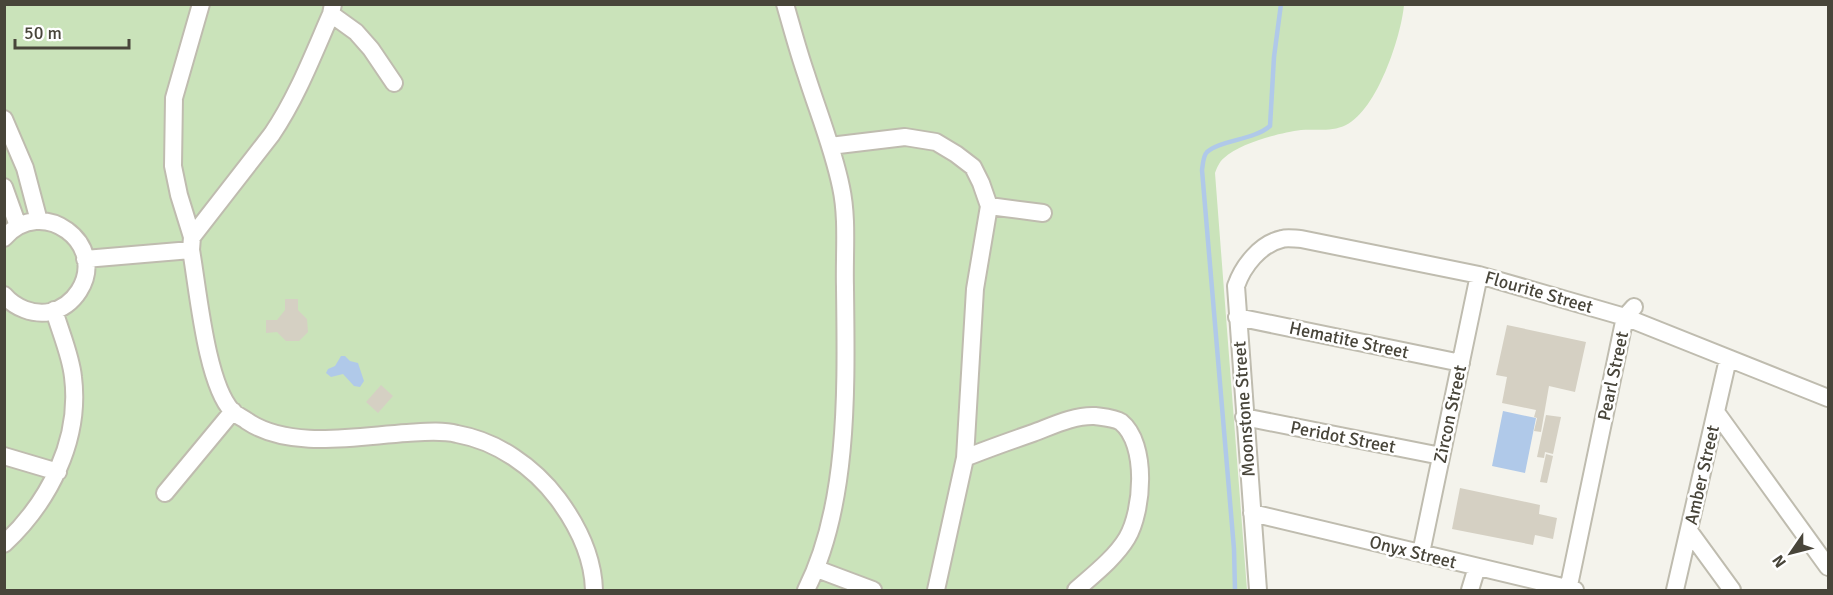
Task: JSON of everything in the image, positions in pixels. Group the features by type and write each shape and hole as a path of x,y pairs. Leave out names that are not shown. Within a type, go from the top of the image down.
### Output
{"street":[{"path":"201,4 174,98 173,166 192,244 209,357 221,394 233,411 255,426 276,435 326,439 432,432 457,434 484,442 508,453 532,471 551,490 573,521 589,555 594,591"},
{"path":"785,4 842,189 844,220 846,350 844,432 826,541 817,569 806,591"},
{"path":"85,259 192,244 284,116 332,9 356,32 394,83"},
{"path":"4,118 26,168 39,221"},
{"path":"830,146 905,138 936,142 973,167 989,206 975,289 964,458 936,591"},
{"path":"4,187 18,226"},
{"path":"989,206 1043,213"},
{"path":"4,238 18,226 39,221 50,222 69,231 82,248 86,268 82,286 71,301 45,313 25,310 16,306 4,295"},
{"name":"Flourite Street","path":"1273,242 1284,238 1301,239 1479,275 1630,319 1828,398"},
{"name":"Moonstone Street","path":"1258,591 1236,286 1240,273 1248,262 1273,242"},
{"name":"Zircon Street","path":"1421,553 1479,275"},
{"path":"4,544 19,530 39,504 58,472 70,438 74,409 73,376 54,310"},
{"name":"Hematite Street","path":"1237,317 1461,363"},
{"name":"Pearl Street","path":"1572,590 1630,319"},
{"name":"Amber Street","path":"1675,591 1728,359"},
{"path":"165,493 233,411"},
{"path":"1716,412 1828,567"},
{"path":"964,458 1065,421 1092,416 1119,420 1132,433 1139,459 1140,487 1136,519 1127,539 1110,559 1076,591"},
{"name":"Peridot Street","path":"1244,417 1442,456"},
{"path":"4,456 58,472"},
{"name":"Onyx Street","path":"1252,513 1572,590"},
{"path":"1689,531 1732,591"},
{"path":"1470,591 1477,567"},
{"path":"817,569 873,591"}],"green space":[{"path":"4,5 1404,5 1398,35 1386,71 1368,104 1357,117 1335,129 1292,131 1250,143 1224,158 1215,173 1247,590 5,590"}],"water":[{"path":"341,356 358,363 364,381 360,387 354,386 343,374 331,377 326,373 328,369 335,366"},
{"path":"1503,411 1536,418 1525,473 1492,466"}],"building":[{"path":"285,299 298,299 298,310 307,319 308,332 299,341 286,341 277,332 266,333 266,320 277,320 285,310"},
{"path":"1507,325 1586,342 1575,392 1549,386 1541,432 1534,431 1536,410 1502,403 1507,377 1496,375"},
{"path":"381,385 393,396 378,413 366,402"},
{"path":"1546,415 1561,417 1553,454 1545,452 1544,458 1537,457"},
{"path":"1546,454 1553,456 1547,483 1540,482"},
{"path":"1460,488 1540,505 1539,514 1557,518 1553,539 1535,535 1533,545 1452,529"}],"waterway":[{"path":"1235,590 1234,549 1202,170 1205,156 1213,148 1263,131 1270,126 1274,57 1281,4"}]}
